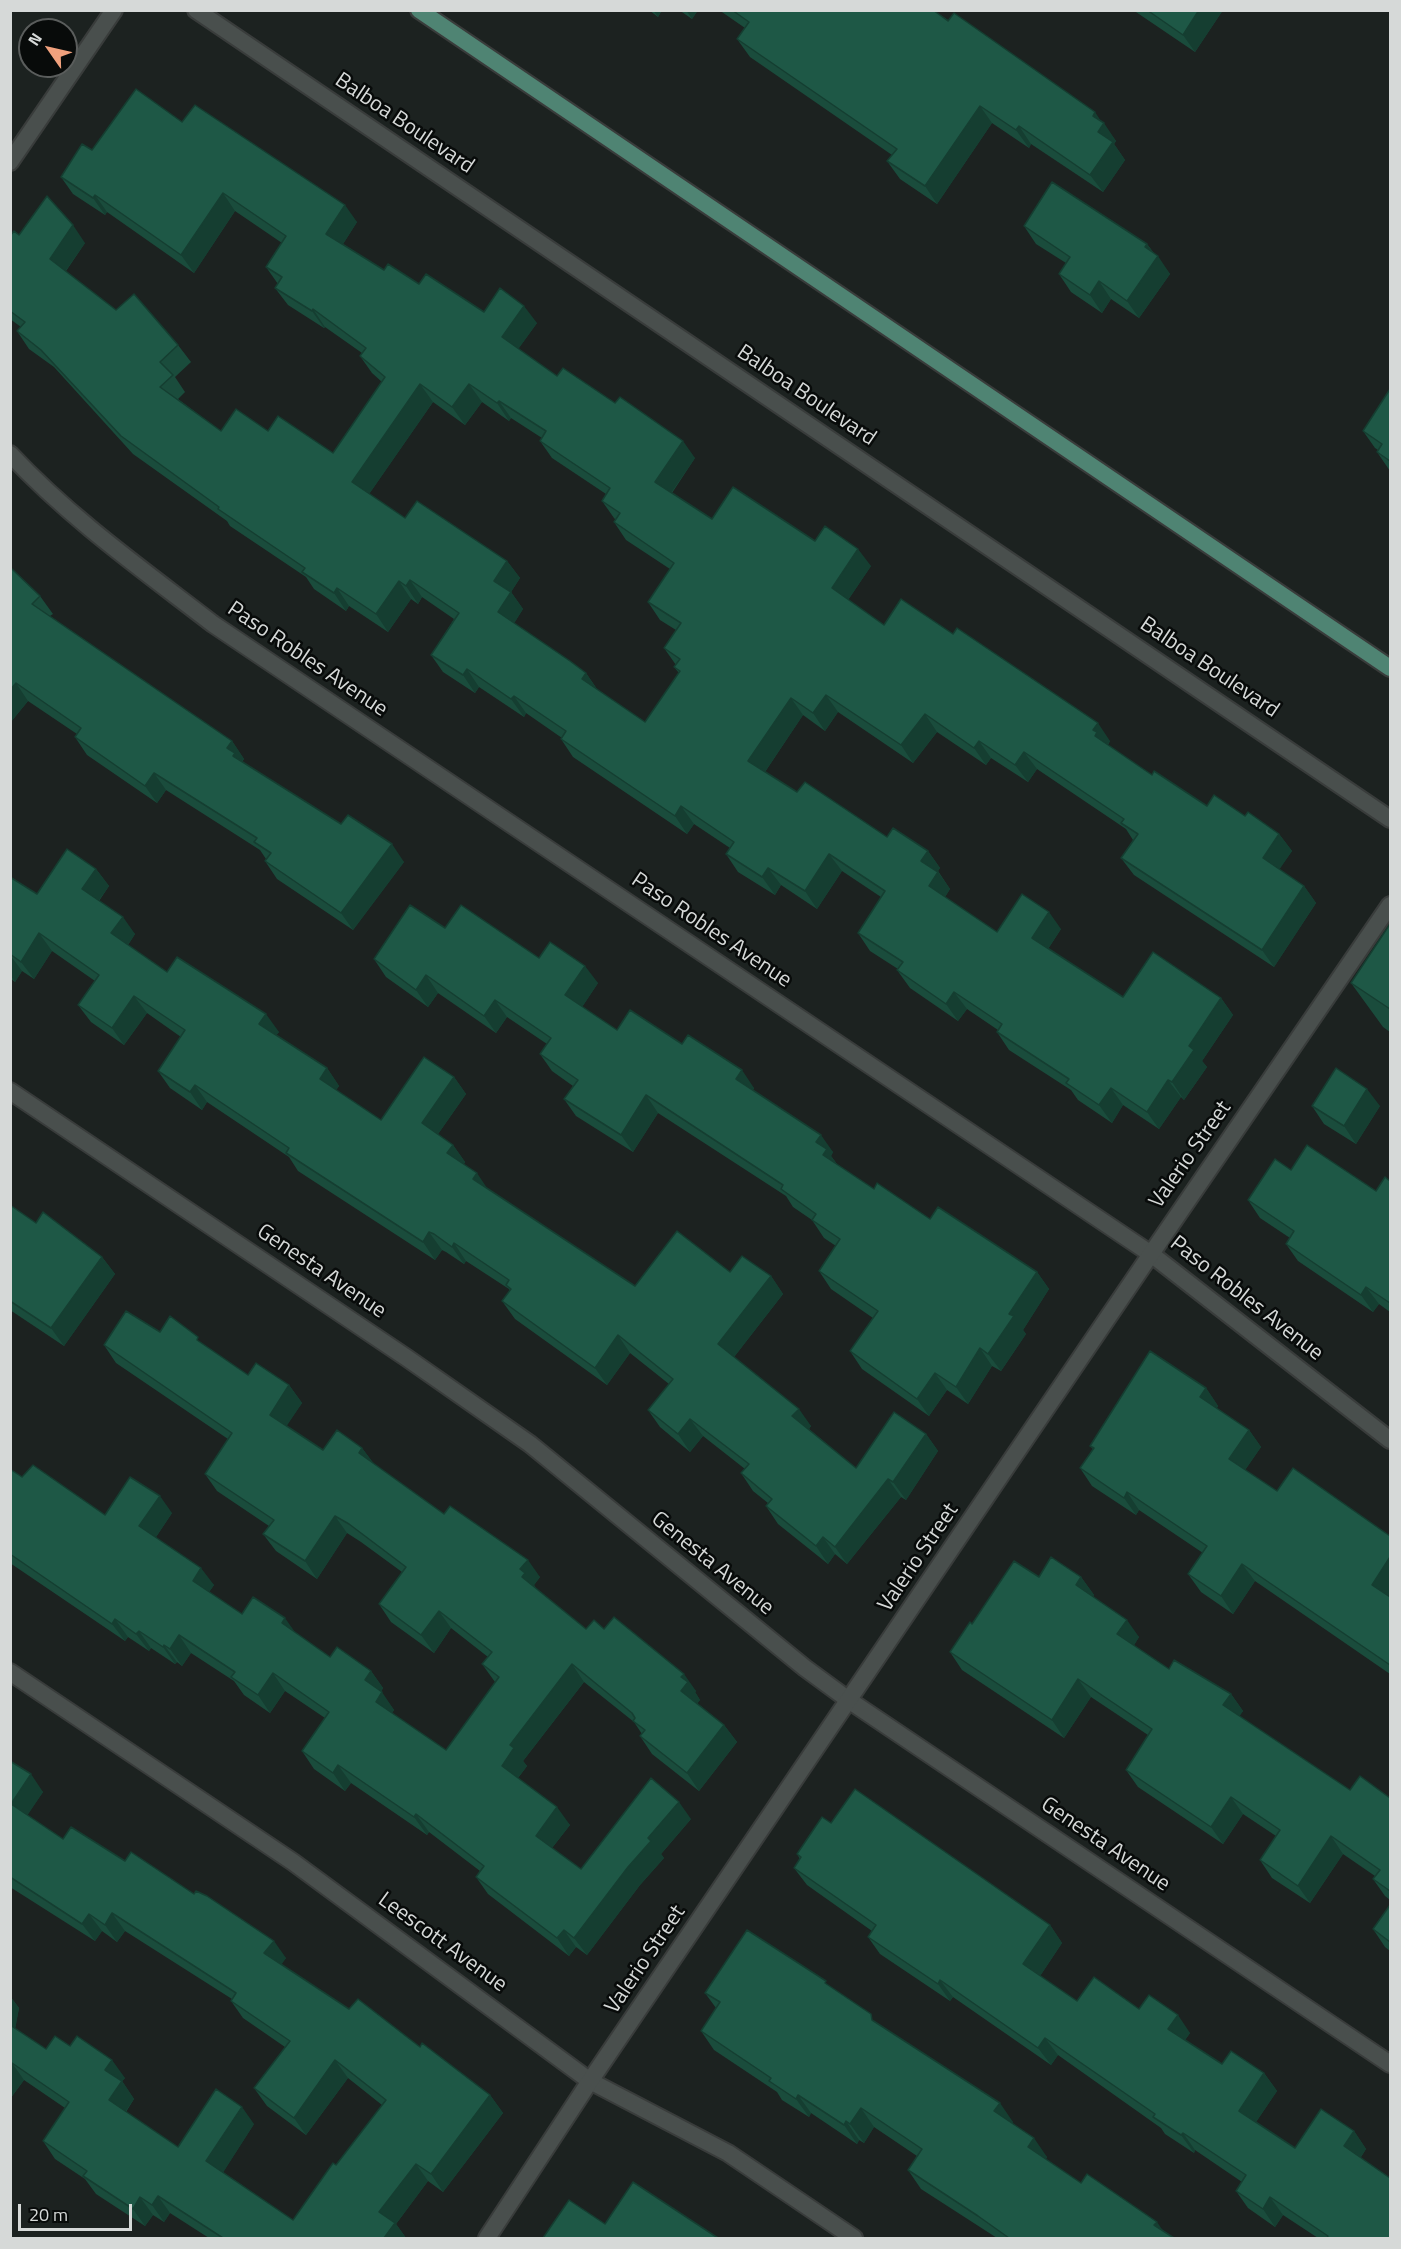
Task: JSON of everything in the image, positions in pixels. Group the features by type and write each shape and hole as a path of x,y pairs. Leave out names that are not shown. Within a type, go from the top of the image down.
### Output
{"main road":[{"path":"419,10 1390,669"}],"street":[{"path":"10,162 114,10"},
{"name":"Balboa Boulevard","path":"196,10 1390,819"},
{"name":"Paso Robles Avenue","path":"10,454 36,481 95,533 213,624 1151,1254 1390,1440"},
{"name":"Valerio Street","path":"487,2238 590,2081 1390,905"},
{"name":"Genesta Avenue","path":"10,1091 407,1358 530,1444 805,1668 850,1701 1390,2064"},
{"name":"Leescott Avenue","path":"10,1672 293,1862 590,2081 728,2153 854,2238"}],"building":[{"path":"732,10 933,10 948,21 954,13 1095,112 1093,116 1104,123 1098,132 1113,142 1090,175 1019,126 1016,130 980,106 925,186 887,161 897,149 737,39 749,22"},
{"path":"1147,10 1199,10 1183,35"},
{"path":"136,89 182,122 195,105 345,205 326,234 384,270 388,264 419,284 426,274 484,312 500,288 524,306 502,337 557,376 563,368 615,403 620,397 683,441 655,482 712,519 733,487 815,541 825,526 858,549 832,588 884,625 901,599 953,634 957,628 1098,723 1093,730 1097,732 1095,736 1152,775 1154,771 1207,806 1214,795 1245,816 1248,812 1279,834 1263,858 1304,886 1262,950 1121,858 1138,834 1121,823 1124,819 1024,752 1015,765 979,741 974,748 925,714 901,745 826,695 813,713 791,698 748,761 797,792 805,782 887,837 893,828 928,851 921,861 938,872 929,886 997,932 1022,894 1049,912 1032,938 1123,997 1153,952 1221,998 1189,1046 1194,1050 1172,1082 1168,1080 1147,1112 1111,1088 1099,1105 1066,1083 1069,1079 997,1032 1002,1024 954,992 946,1004 897,970 903,962 858,933 885,891 829,854 805,891 768,868 762,877 726,854 734,842 681,806 675,816 561,739 566,731 514,696 511,699 467,669 463,675 431,655 459,613 410,580 406,586 399,581 376,614 337,588 334,593 302,572 305,568 218,509 219,507 121,436 41,350 17,331 25,322 10,311 10,236 14,231 19,235 47,196 73,225 50,259 116,310 134,294 178,345 160,362 173,375 160,387 221,431 236,409 268,431 278,416 333,453 385,377 360,356 366,348 313,309 312,311 275,288 282,277 266,267 286,236 223,193 181,255 95,195 93,198 61,177 82,144 92,150","holes":["420,384 452,407 469,384 546,431 540,441 610,488 602,501 620,513 614,522 674,563 648,602 681,623 664,648 680,659 674,667 680,671 645,722 582,679 586,673 570,661 498,612 511,592 494,581 507,561 417,501 405,518 352,482"]},
{"path":"1052,182 1147,244 1145,247 1158,256 1127,301 1099,281 1090,295 1059,274 1070,257 1024,226"},
{"path":"1390,389 1390,461 1377,452 1382,444 1363,431"},
{"path":"12,569 40,596 32,604 232,741 227,748 235,753 233,756 341,824 348,815 392,844 341,913 265,861 271,853 254,842 257,838 154,773 145,786 75,737 81,728 16,683 10,690 10,570"},
{"path":"67,849 96,869 82,889 123,917 111,933 167,972 177,957 266,1014 259,1024 327,1068 320,1079 381,1120 424,1057 454,1077 422,1123 453,1145 447,1153 477,1173 473,1179 635,1286 677,1231 730,1272 742,1256 771,1276 718,1344 799,1409 792,1416 856,1468 894,1412 926,1434 893,1482 888,1479 835,1547 823,1537 816,1546 766,1506 772,1499 741,1473 749,1464 690,1419 678,1434 648,1410 673,1379 618,1335 595,1368 502,1301 511,1289 506,1285 509,1280 454,1243 452,1247 434,1234 429,1232 423,1242 286,1153 289,1148 195,1085 190,1092 158,1071 185,1030 134,996 112,1028 78,1005 99,975 39,933 21,962 10,954 10,877 37,894"},
{"path":"410,905 445,928 461,905 539,958 550,942 585,966 565,995 617,1030 630,1010 682,1044 688,1035 742,1070 736,1079 821,1135 816,1142 827,1149 823,1155 874,1189 877,1183 930,1219 938,1207 1037,1272 1009,1314 1014,1316 988,1354 980,1348 956,1387 935,1373 917,1399 850,1351 878,1311 819,1271 840,1239 812,1220 816,1214 781,1189 783,1185 646,1095 621,1135 564,1099 578,1080 540,1054 551,1038 495,1000 484,1016 426,975 416,990 374,959"},
{"path":"1390,924 1390,1009 1351,983"},
{"path":"1336,1068 1367,1089 1344,1126 1312,1106"},
{"path":"1307,1145 1376,1191 1385,1177 1390,1181 1390,1303 1366,1287 1361,1295 1286,1244 1294,1231 1248,1200 1275,1159 1291,1170"},
{"path":"10,1205 36,1223 43,1212 102,1257 51,1328 10,1301"},
{"path":"126,1311 160,1332 170,1316 198,1337 197,1340 248,1375 256,1363 289,1385 270,1415 323,1450 337,1430 362,1448 359,1453 444,1514 450,1506 528,1560 520,1569 525,1573 522,1577 586,1629 594,1620 604,1629 614,1617 684,1674 681,1677 688,1682 681,1691 724,1725 687,1773 640,1736 645,1730 633,1721 635,1718 632,1713 572,1664 510,1745 514,1748 502,1766 557,1807 536,1836 581,1869 651,1778 679,1802 648,1838 651,1841 628,1867 574,1938 564,1930 557,1938 476,1877 484,1866 416,1814 414,1817 338,1765 333,1773 302,1751 329,1712 273,1673 258,1695 231,1677 235,1672 179,1635 170,1649 139,1631 136,1634 115,1619 112,1624 10,1554 10,1469 22,1477 33,1465 105,1515 130,1477 160,1496 139,1526 201,1568 193,1581 242,1614 253,1597 285,1618 282,1623 330,1657 337,1647 371,1671 365,1680 382,1692 376,1702 446,1750 499,1677 482,1664 492,1652 439,1611 421,1635 379,1604 406,1567 349,1524 335,1516 305,1561 263,1534 274,1520 205,1474 232,1433 104,1345"},
{"path":"1150,1351 1206,1388 1200,1397 1249,1430 1229,1459 1277,1491 1293,1468 1390,1536 1390,1557 1372,1585 1390,1597 1390,1665 1242,1564 1221,1596 1188,1574 1207,1546 1127,1492 1124,1498 1080,1468 1094,1448 1090,1446"},
{"path":"1051,1557 1081,1577 1076,1585 1127,1620 1117,1634 1169,1669 1174,1660 1231,1694 1223,1705 1350,1790 1360,1776 1390,1798 1390,1891 1373,1879 1380,1870 1331,1836 1298,1886 1260,1860 1280,1830 1231,1797 1211,1827 1126,1770 1152,1729 1078,1679 1052,1720 950,1652 970,1622 972,1624 1014,1561 1039,1577"},
{"path":"10,1761 31,1774 11,1804 63,1839 71,1827 125,1861 131,1852 194,1894 196,1891 207,1896 274,1941 264,1953 349,2009 358,1999 420,2047 422,2043 490,2095 431,2174 416,2164 379,2212 395,2223 384,2238 223,2238 158,2196 152,2205 140,2197 133,2209 83,2176 87,2171 43,2141 69,2102 12,2063 10,2065 10,2025 46,2049 55,2036 70,2046 77,2036 112,2060 105,2070 122,2081 109,2100 178,2147 216,2089 242,2107 206,2161 293,2220 333,2163 336,2165 386,2100 335,2060 294,2118 254,2088 290,2041 231,2001 236,1993 112,1913 105,1925 89,1914 82,1924 10,1877"},
{"path":"855,1789 1050,1925 1023,1964 1077,2001 1094,1977 1139,2009 1149,1995 1178,2015 1168,2029 1222,2064 1231,2051 1264,2073 1239,2111 1295,2148 1321,2109 1354,2131 1344,2146 1390,2178 1390,2238 1327,2238 1328,2236 1270,2197 1263,2209 1236,2191 1246,2175 1183,2133 1181,2135 1153,2117 1155,2114 1045,2038 1038,2048 940,1980 938,1984 868,1937 876,1925 794,1868 801,1857 797,1854 822,1817 831,1823"},
{"path":"1390,1905 1390,1942 1373,1929"},
{"path":"747,1930 826,1981 825,1983 871,2014 872,2020 1000,2103 994,2111 1034,2138 1028,2147 1081,2183 1087,2174 1157,2222 1154,2225 1174,2238 1009,2238 908,2170 922,2149 861,2108 850,2124 846,2121 844,2125 798,2095 796,2099 769,2081 771,2078 701,2031 720,2002 705,1993"},
{"path":"633,2182 718,2238 543,2238 569,2200 605,2224"}]}
